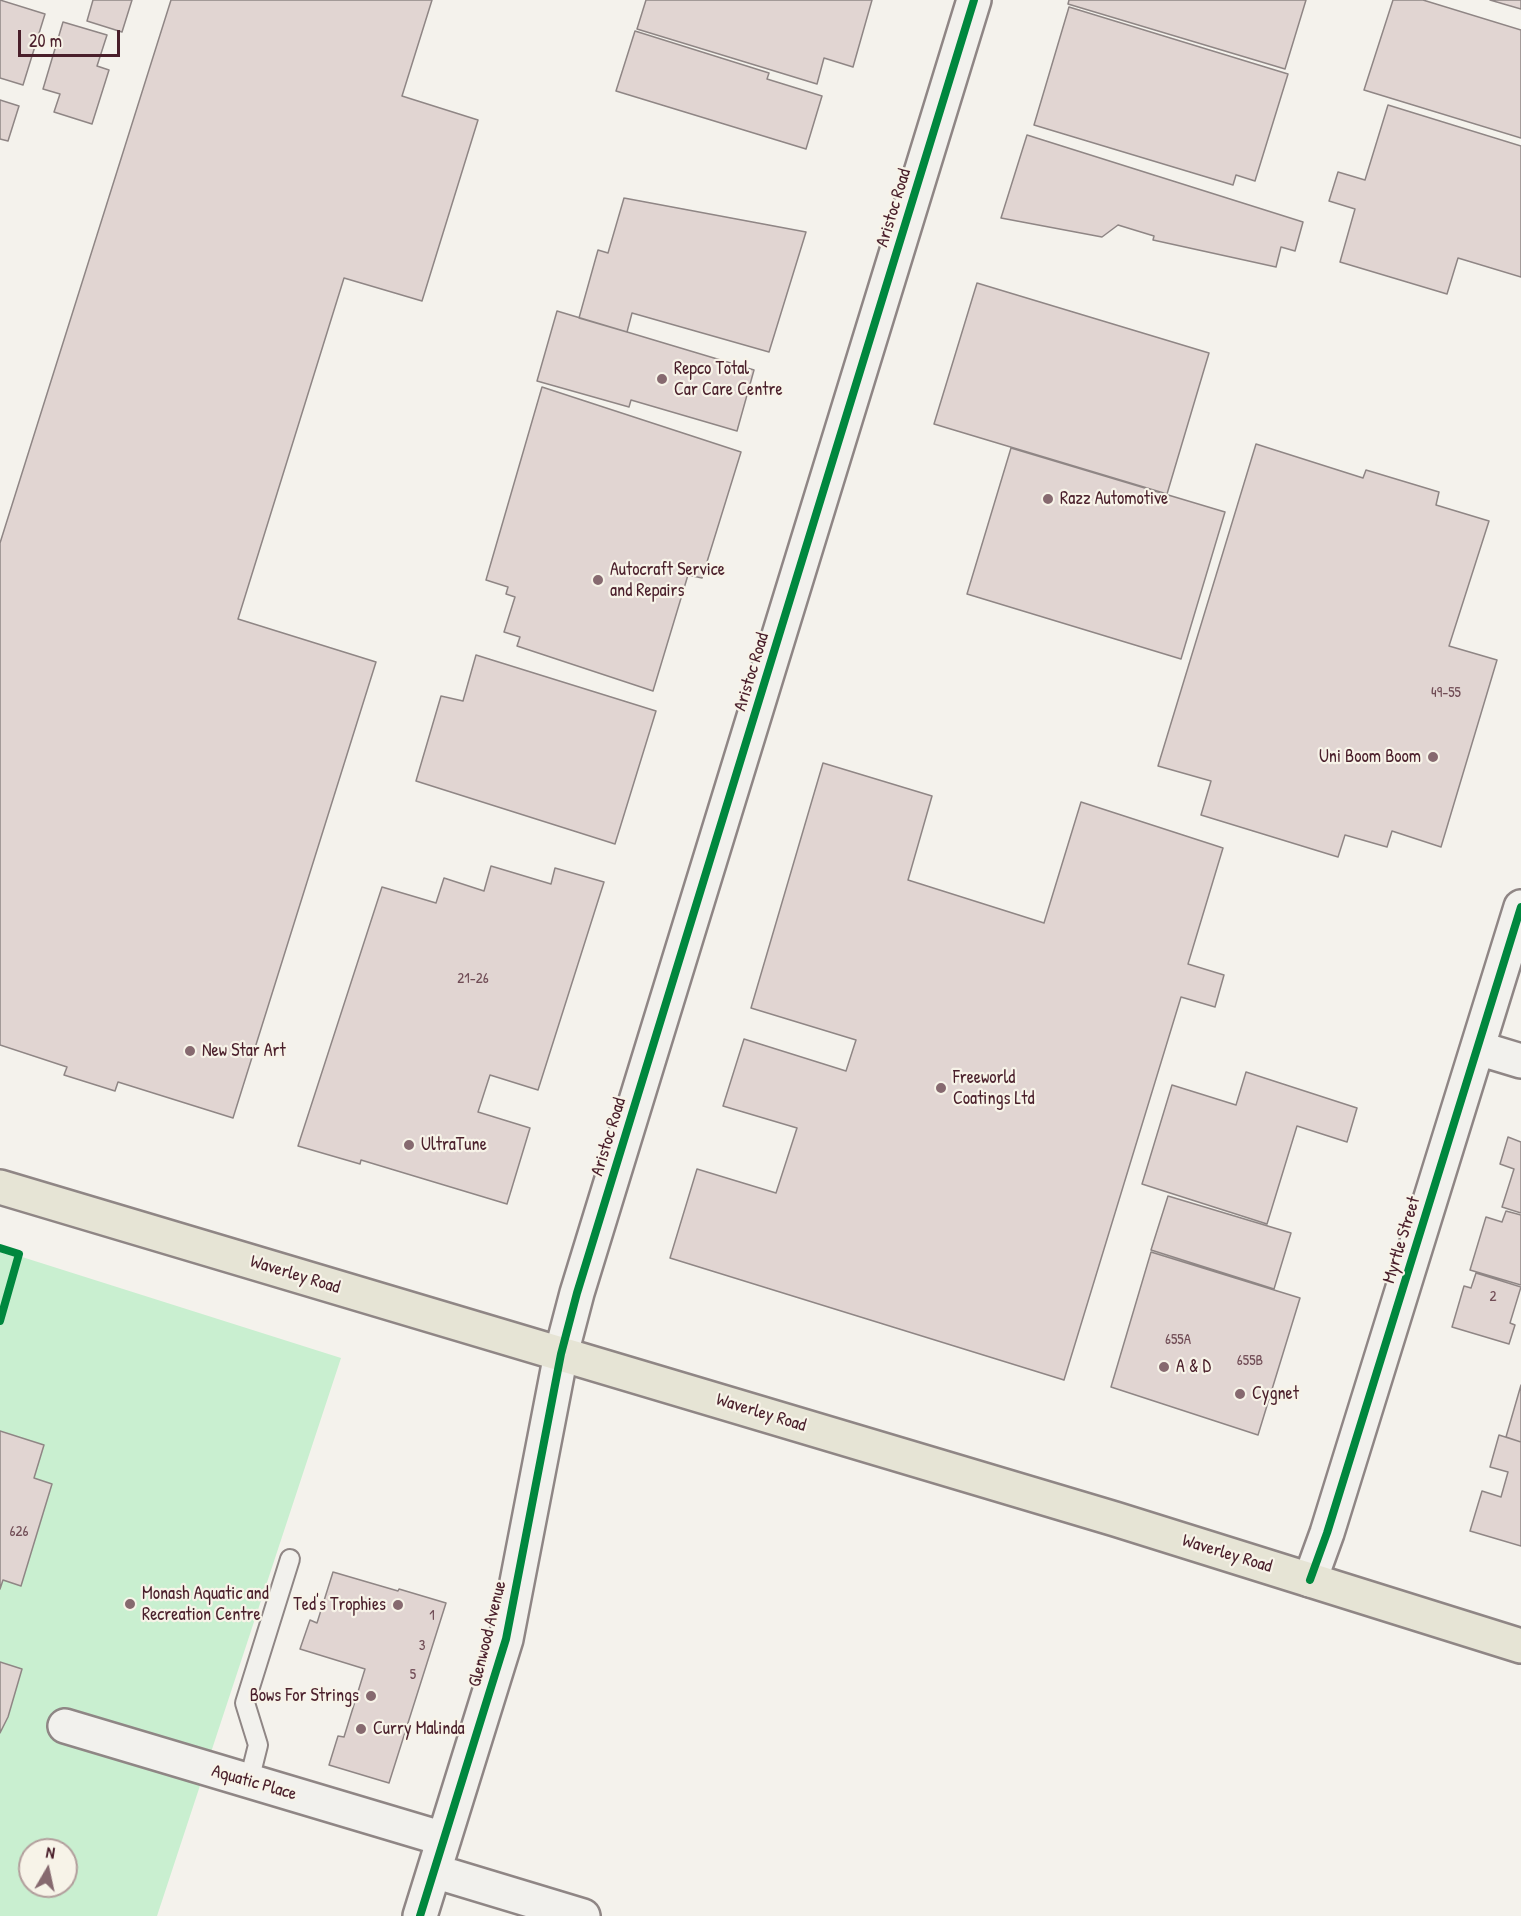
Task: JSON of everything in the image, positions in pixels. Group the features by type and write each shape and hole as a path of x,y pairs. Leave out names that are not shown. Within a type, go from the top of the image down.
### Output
{"main road":[{"name":"Waverley Road","path":"0,1186 1115,1519 1521,1646"}],"street":[{"name":"Aristoc Road","path":"561,1354 584,1270 974,0"},
{"name":"Myrtle Street","path":"1310,1580 1327,1533 1521,907"},
{"path":"1478,1048 1521,1061"},
{"name":"Glenwood Avenue","path":"420,1916 506,1639 561,1354"},
{"name":"Aquatic Place","path":"65,1726 444,1839"},
{"path":"434,1871 583,1916"}],"lane":[{"path":"249,1781 258,1745 245,1703 290,1559"}],"green space":[{"name":"Monash Aquatic and Recreation Centre","path":"0,1250 341,1358 157,1916 0,1916"}],"building":[{"path":"0,0 45,14 23,85 0,78"},
{"path":"93,0 132,0 122,32 87,21"},
{"path":"171,0 432,0 402,96 478,120 422,301 344,278 238,619 376,662 233,1118 118,1082 115,1091 64,1075 67,1067 0,1045 0,543"},
{"path":"646,0 872,0 853,67 824,58 817,84 637,29"},
{"path":"1069,0 1306,0 1285,69 1068,4"},
{"path":"1393,0 1423,0 1521,30 1521,138 1364,90"},
{"path":"1490,0 1521,0 1521,9"},
{"path":"1069,7 1288,74 1255,181 1236,175 1233,185 1034,125"},
{"path":"63,22 107,35 97,66 109,70 92,124 54,112 60,94 43,89"},
{"path":"635,31 769,73 767,79 822,96 806,149 616,91"},
{"path":"0,100 19,106 8,141 0,139"},
{"path":"1388,105 1521,146 1521,277 1458,258 1447,294 1340,262 1355,209 1329,201 1338,172 1365,180"},
{"path":"1027,135 1303,222 1295,251 1281,247 1276,267 1153,240 1154,236 1118,225 1102,237 1001,218"},
{"path":"624,198 806,232 769,352 632,313 627,332 579,318 598,250 608,253"},
{"path":"977,283 1209,353 1167,494 934,424"},
{"path":"557,311 754,370 737,431 631,400 629,407 537,381"},
{"path":"542,387 741,452 702,578 688,575 653,691 517,646 520,637 504,632 515,597 506,594 508,587 486,580"},
{"path":"1256,444 1363,478 1366,470 1439,492 1436,505 1489,521 1449,646 1497,660 1441,847 1392,831 1387,847 1345,835 1338,857 1201,815 1211,781 1158,766"},
{"path":"1011,448 1225,512 1181,659 967,594"},
{"path":"476,655 656,711 615,844 416,781 441,696 463,701"},
{"name":"Freeworld Coatings Ltd","path":"823,763 932,796 908,880 1044,923 1081,802 1223,848 1188,964 1224,975 1215,1007 1181,997 1064,1380 670,1258 697,1169 776,1193 797,1128 723,1106 744,1039 846,1071 856,1040 751,1008"},
{"path":"491,866 551,884 555,868 604,882 538,1090 490,1075 478,1112 530,1128 507,1204 361,1160 360,1164 298,1146 382,887 436,903 444,878 484,891"},
{"path":"1246,1072 1357,1108 1347,1142 1297,1126 1267,1224 1142,1184 1172,1085 1236,1105"},
{"path":"1508,1137 1521,1142 1521,1213 1502,1207 1514,1169 1500,1164"},
{"path":"1168,1196 1291,1233 1274,1289 1151,1250"},
{"path":"1506,1211 1521,1215 1521,1285 1470,1270 1486,1217 1502,1222"},
{"path":"1151,1252 1300,1298 1258,1435 1111,1387"},
{"path":"1476,1273 1521,1287 1510,1323 1515,1325 1509,1344 1452,1327 1464,1286 1471,1288"},
{"path":"1521,1385 1521,1442 1506,1437"},
{"path":"0,1431 44,1445 34,1478 52,1484 21,1586 3,1580 0,1589"},
{"path":"1499,1435 1521,1442 1521,1546 1470,1531 1482,1491 1501,1497 1508,1472 1490,1467"},
{"path":"333,1572 446,1603 389,1783 329,1765 338,1736 344,1737 365,1669 300,1649 310,1620 317,1623"},
{"path":"0,1662 22,1669 8,1717 0,1733"}],"cycle path":[{"path":"420,1916 506,1639 561,1354 577,1293 974,0"},
{"path":"1310,1580 1327,1533 1521,907"},
{"path":"0,1248 19,1254 0,1321"}],"place":[{"name":"Repco Total Car Care Centre","path":"662,379"},
{"name":"Razz Automotive","path":"1048,499"},
{"name":"Autocraft Service and Repairs","path":"598,580"},
{"name":"Uni Boom Boom","path":"1433,757"},
{"name":"New Star Art","path":"190,1051"},
{"name":"Freeworld Coatings Ltd","path":"941,1088"},
{"name":"UltraTune","path":"409,1145"},
{"name":"A & D","path":"1164,1367"},
{"name":"Cygnet","path":"1240,1394"},
{"name":"Monash Aquatic and Recreation Centre","path":"130,1604"},
{"name":"Ted's Trophies","path":"398,1605"},
{"name":"Bows For Strings","path":"371,1696"},
{"name":"Curry Malinda","path":"361,1729"}]}
